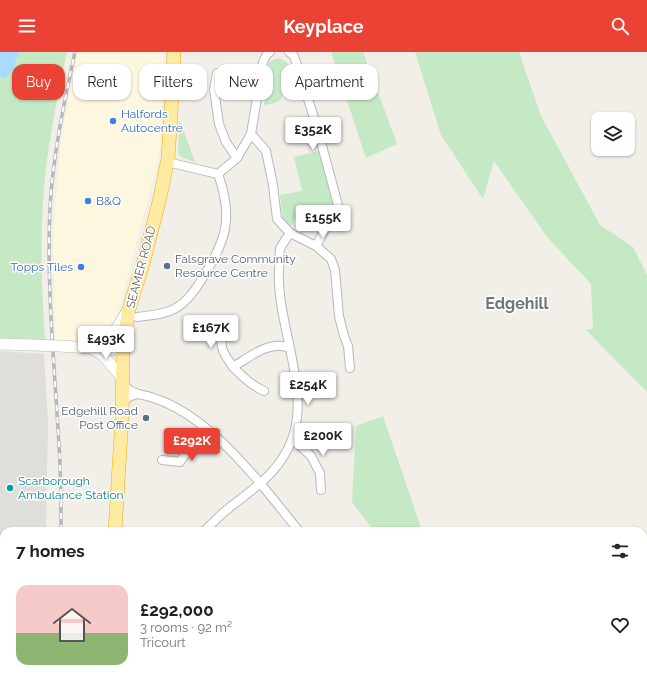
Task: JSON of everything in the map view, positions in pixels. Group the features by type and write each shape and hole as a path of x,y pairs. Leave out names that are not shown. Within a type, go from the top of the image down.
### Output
{"highway":[{"name":"SEAMER ROAD","path":"115,527 123,404 123,350 133,313 167,162 174,52"}],"main road":[{"path":"86,348 108,338 133,313"},
{"path":"0,344 123,350"},
{"path":"86,348 103,355 123,381"}],"street":[{"path":"218,174 237,158 251,134 263,62 267,54 270,52"},
{"path":"289,52 294,56 317,127 338,204 316,246"},
{"path":"215,84 215,96"},
{"path":"216,100 219,124 226,142 237,158"},
{"path":"251,134 266,151 273,185 277,219 290,233 316,246 331,259 335,270 339,316 348,346 350,368"},
{"path":"167,162 218,174"},
{"path":"133,313 155,316 176,308 189,297 216,257 222,240 227,216 218,174"},
{"path":"208,527 278,466 293,439 298,416 298,392 281,310 279,281 280,248 290,233"},
{"path":"226,326 221,337 223,353 233,367 246,380 254,387 264,391"},
{"path":"233,367 258,352 270,347 283,345 289,348"},
{"path":"123,381 129,390 138,394 152,396 178,409 204,427 222,442 260,483 296,527"},
{"path":"123,404 128,397 138,394"},
{"path":"162,460 180,462 204,427"},
{"path":"293,439 310,456 320,473 321,490"}],"shaded area":[{"path":"77,52 164,52 164,64 139,64 139,100 162,100 161,140 158,162 116,322 107,333 84,342 55,340 53,233 61,140 73,74 73,100 131,100 131,64 75,64"},
{"path":"0,351 44,354 48,424 46,527 0,527"}],"green space":[{"path":"0,52 67,52 64,64 12,64 12,100 57,100 44,182 42,294 45,339 0,338"},
{"path":"331,52 363,52 367,64 335,64"},
{"path":"415,52 519,52 541,116 600,225 633,247 647,275 647,392 586,330 593,329 591,284 547,237 494,161 483,199 441,135"},
{"path":"280,58 289,64 281,64 281,98 274,103 264,105 264,100 273,100 273,64 268,64 269,62"},
{"path":"378,93 397,144 366,158 347,100 378,100"},
{"path":"179,121 195,162 181,157 178,153"},
{"path":"319,151 335,205 325,225 300,212 289,229 283,219 280,195 302,191 294,157"},
{"path":"383,416 421,527 371,527 352,502 356,426"}],"water":[{"path":"0,52 20,52 16,58 15,64 12,64 12,70 6,77 0,77"}],"railway":[{"path":"61,527 60,464 50,304 49,239 51,188 56,149 75,52"}],"place":[{"name":"Halfords Autocentre","path":"113,121"},
{"name":"B&Q","path":"88,201"},
{"name":"Falsgrave Community Resource Centre","path":"167,266"},
{"name":"Topps Tiles","path":"81,267"},
{"name":"Edgehill Road Post Office","path":"146,418"},
{"name":"Scarborough Ambulance Station","path":"10,488"}],"district":[{"name":"Edgehill","path":"517,303"}]}
